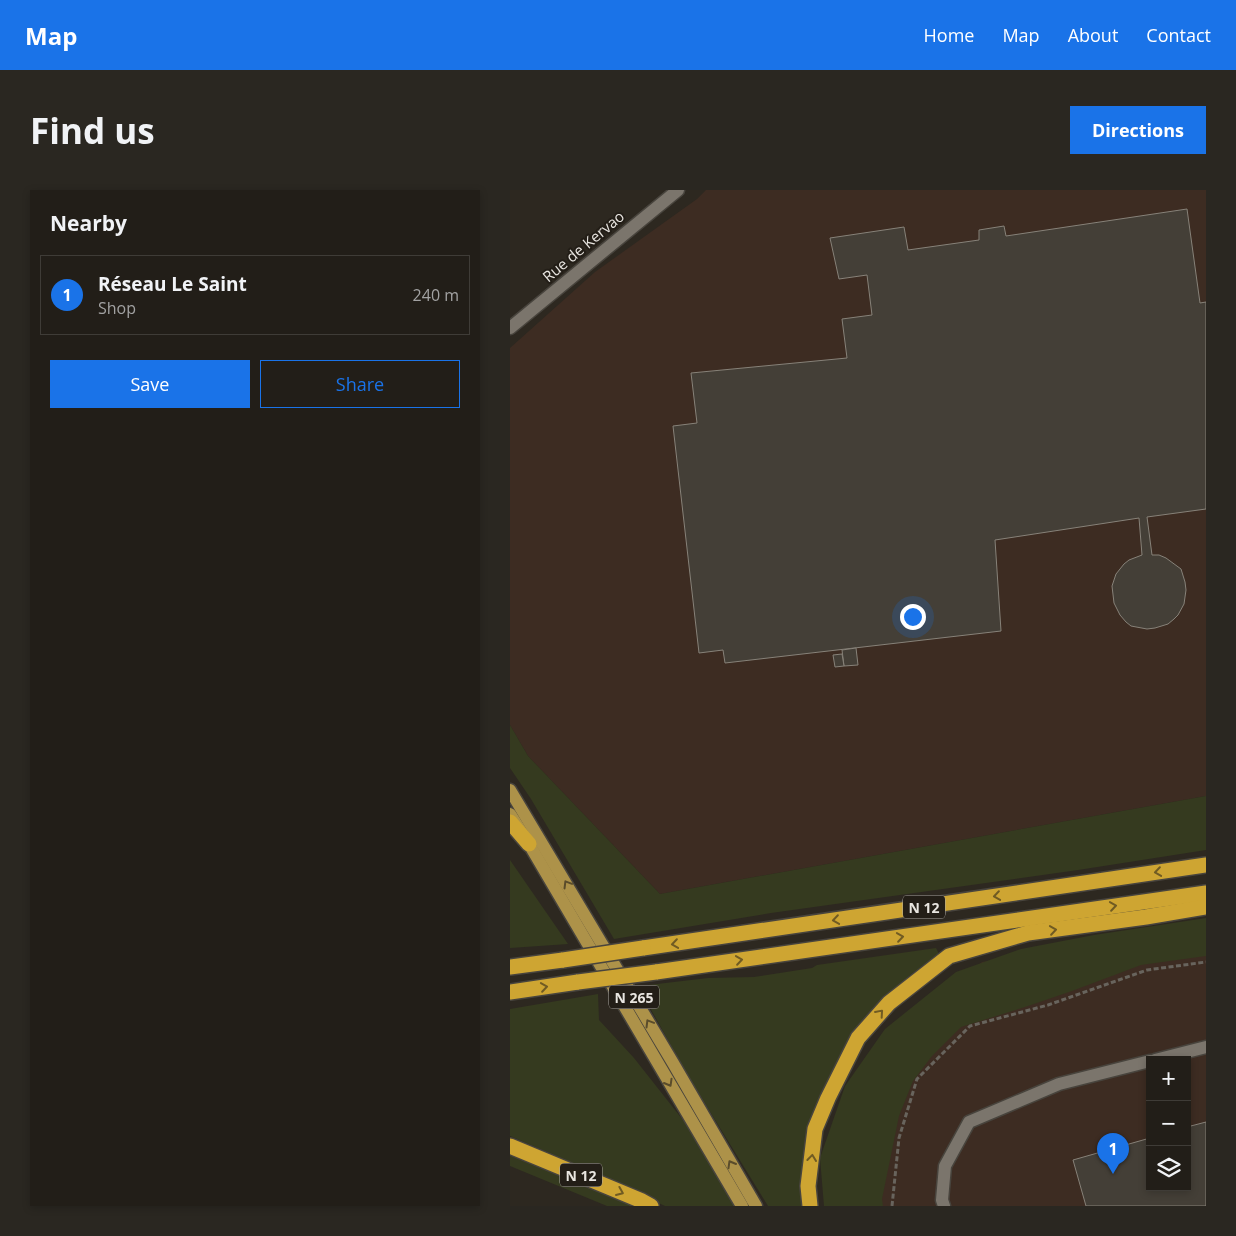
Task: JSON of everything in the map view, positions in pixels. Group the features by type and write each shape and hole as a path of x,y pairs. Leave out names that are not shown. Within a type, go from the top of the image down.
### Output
{"highway":[{"path":"510,822 529,844"},
{"name":"N 12","path":"510,967 1206,865"},
{"name":"N 12","path":"510,992 1206,893"},
{"path":"810,1206 808,1186 816,1130 828,1098 858,1038 888,1003 949,956 1028,933 1206,907"},
{"name":"N 12","path":"510,1146 651,1206"}],"main road":[{"name":"N 265","path":"510,790 756,1206"},
{"name":"N 265","path":"510,814 742,1206"}],"street":[{"name":"Rue de Kervao","path":"510,328 678,190"},
{"path":"1171,1056 1206,1047"},
{"path":"944,1206 942,1200 944,1166 969,1122 1059,1084 1146,1062"}],"path":[{"path":"892,1206 899,1138 917,1079 970,1026 1048,1005 1147,970 1206,962"}],"shaded area":[{"path":"706,190 1206,190 1206,796 660,894 528,756 510,725 510,348 595,272 697,199"},
{"path":"1206,925 1206,1206 835,1206 888,1038 982,962"}],"green space":[{"path":"510,725 528,756 660,894 1206,796 1206,850 771,913 614,939 531,799 510,768"},
{"path":"510,860 568,944 510,948"},
{"path":"1206,918 1206,956 1141,965 1072,991 961,1027 932,1056 913,1081 899,1116 882,1199 883,1206 824,1206 820,1158 845,1086 885,1029 956,972 1021,949 1094,935"},
{"path":"936,948 939,954 910,975 867,1017 845,1047 822,1093 804,1152 805,1206 768,1206 688,1076 640,986 708,978 754,977 812,968 817,965"},
{"path":"598,994 599,1020 634,1058 690,1129 738,1206 665,1206 510,1136 510,1009"},
{"path":"510,1150 636,1206 607,1206 510,1166"}],"building":[{"path":"1187,209 1200,303 1206,302 1206,509 1147,517 1152,555 1166,558 1181,569 1185,582 1184,604 1174,619 1168,624 1155,628 1147,629 1131,626 1120,615 1114,603 1112,586 1116,574 1129,560 1142,555 1139,518 995,540 1001,631 725,663 723,650 699,653 673,426 697,423 691,373 847,358 842,319 872,315 867,275 839,279 830,238 904,227 908,250 979,240 979,230 1004,226 1006,236"},
{"path":"856,648 858,665 844,666 842,650"},
{"path":"842,654 844,666 835,667 833,655"},
{"path":"1206,1122 1206,1206 1086,1206 1073,1160 1146,1139 1146,1191 1191,1191 1191,1126"}],"place":[{"name":"Réseau Le Saint","path":"1113,1174"}]}
